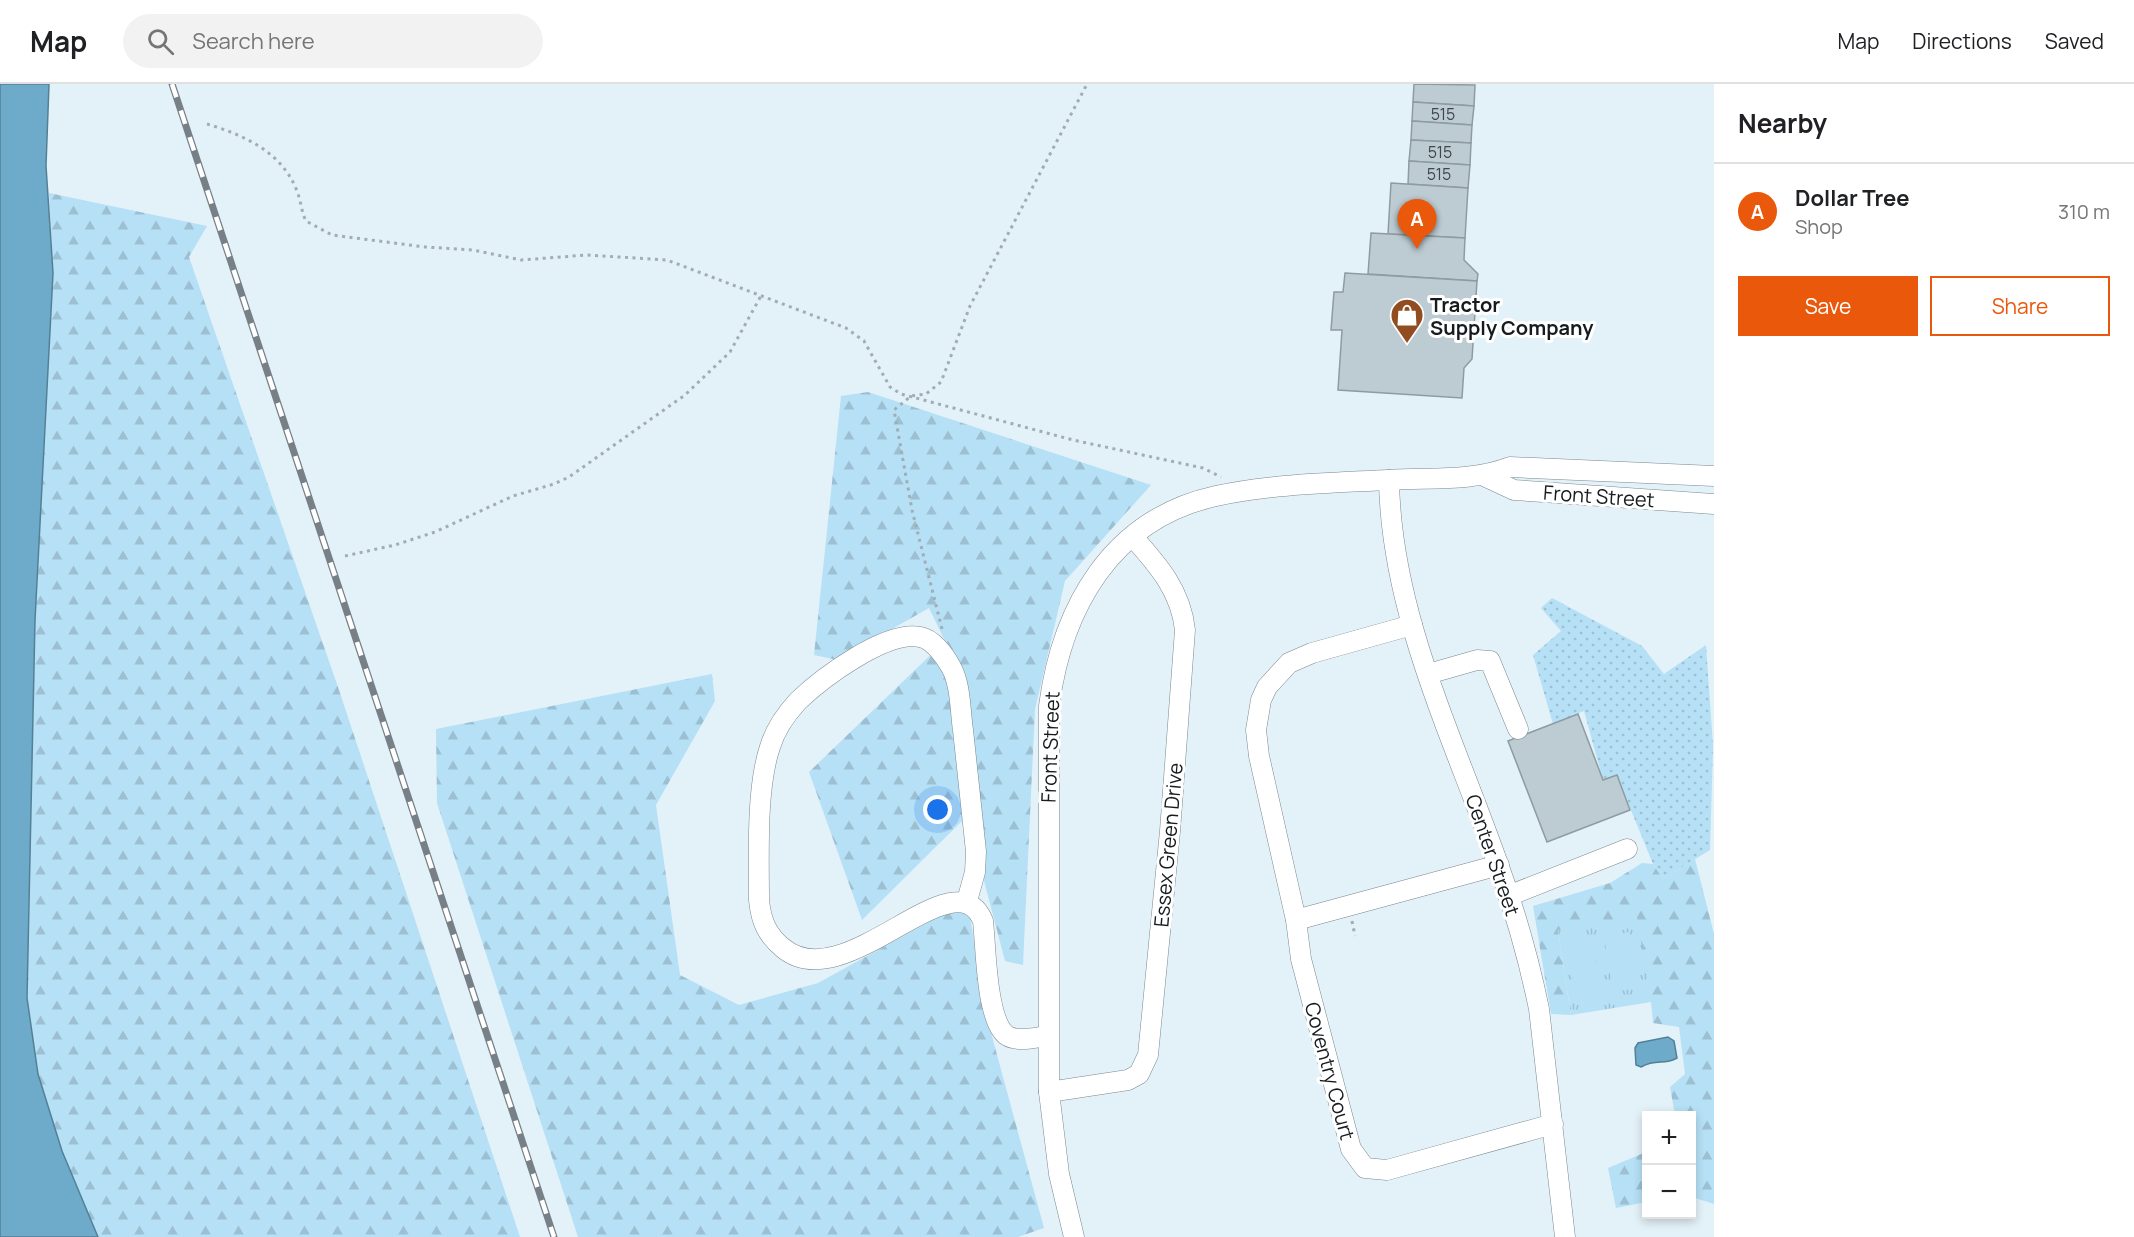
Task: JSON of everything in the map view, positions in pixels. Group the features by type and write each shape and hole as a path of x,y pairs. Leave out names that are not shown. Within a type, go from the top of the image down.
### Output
{"street":[{"name":"Front Street","path":"1074,1237 1059,1174 1049,1092 1048,728 1053,673 1062,640 1090,582 1108,559 1160,518 1184,506 1214,496 1246,491 1389,480 1486,477 1510,467 1714,476"},
{"name":"Front Street","path":"1486,477 1514,490 1714,504"},
{"name":"Center Street","path":"1389,480 1392,528 1412,625 1499,865 1532,973 1539,1009 1565,1237"},
{"name":"Essex Green Drive","path":"1049,1092 1128,1080 1139,1074 1148,1055 1170,831 1185,630 1183,610 1176,593 1133,537"},
{"name":"Coventry Court","path":"1412,625 1302,657 1277,673 1261,700 1256,730 1259,756 1296,920 1301,960 1330,1075 1351,1149 1365,1168 1387,1170 1552,1124"},
{"path":"967,901 975,872 976,852 959,695 952,668 938,648 928,640 919,636 897,637 883,642 815,687 798,702 776,732 769,748 763,786 759,880 761,917 767,931 787,952 805,959 825,960 847,953 935,907 952,900 967,901 979,912 982,921 991,1003 1000,1027 1007,1035 1018,1039 1048,1036"},
{"path":"1428,674 1477,660 1490,661 1518,729"},
{"path":"1508,896 1627,849"},
{"path":"1296,920 1499,865"}],"path":[{"path":"944,634 912,510 894,410 911,396 926,394 941,382 970,306 1087,84"},
{"path":"207,124 252,141 274,156 297,189 306,222 332,235 425,247 473,250 534,261 587,255 668,260 846,328 868,347 890,387 901,394 1073,440 1203,468 1246,491"},
{"path":"345,556 386,547 435,532 496,503 569,477 685,394 730,352 762,294"},
{"path":"1352,919 1355,936"}],"green space":[{"path":"49,193 207,226 189,257 339,690 520,1237 98,1237 95,1233 62,1151 38,1074 27,998 35,620 53,273"},
{"path":"868,392 1151,485 1065,581 1035,709 1023,965 1005,961 967,816 862,920 809,772 945,641 929,608 837,660 814,655 841,396"},
{"path":"1552,598 1642,646 1664,674 1706,645 1713,746 1710,850 1663,879 1653,864 1617,776 1603,780 1584,711 1553,724 1533,655 1561,631 1541,608"},
{"path":"712,674 715,701 656,805 680,975 739,1005 818,983 967,901 990,1029 1044,1228 1018,1237 578,1237 437,803 436,729"},
{"path":"1695,859 1714,934 1714,1204 1696,1198 1696,1111 1674,1111 1670,1087 1685,1074 1679,1027 1653,1023 1651,1002 1558,930 1571,1015 1551,1014 1533,906 1610,883 1642,863 1653,864 1663,879"},
{"path":"1637,917 1651,1002 1571,1015 1558,930"},
{"path":"1630,932 1639,988 1613,992 1604,937"},
{"path":"1593,939 1602,994 1576,998 1567,943"},
{"path":"1642,1154 1642,1203 1616,1208 1608,1168"}],"shaded area":[{"path":"0,84 49,84 46,166 53,273 35,620 27,998 38,1074 62,1151 98,1237 0,1237"},
{"path":"1668,1037 1674,1041 1677,1058 1641,1067 1636,1065 1635,1048 1638,1043"}],"building":[{"path":"1414,84 1475,85 1474,106 1413,102"},
{"path":"1413,102 1474,106 1472,125 1412,121"},
{"path":"1412,121 1472,125 1471,143 1411,140"},
{"path":"1411,140 1471,143 1470,165 1409,161"},
{"path":"1409,161 1470,165 1468,188 1408,184"},
{"path":"1391,183 1468,188 1465,238 1388,234"},
{"path":"1371,233 1465,238 1464,260 1478,274 1477,281 1368,274"},
{"name":"Tractor Supply Company","path":"1345,273 1477,281 1472,359 1464,368 1462,398 1338,390 1342,330 1331,330 1334,292 1343,292"},
{"path":"1578,714 1603,780 1617,775 1630,810 1547,842 1508,741"}],"railway":[{"path":"172,84 554,1237"}],"place":[{"name":"Dollar Tree","path":"1417,249"},
{"name":"Tractor Supply Company","path":"1407,344"}]}
